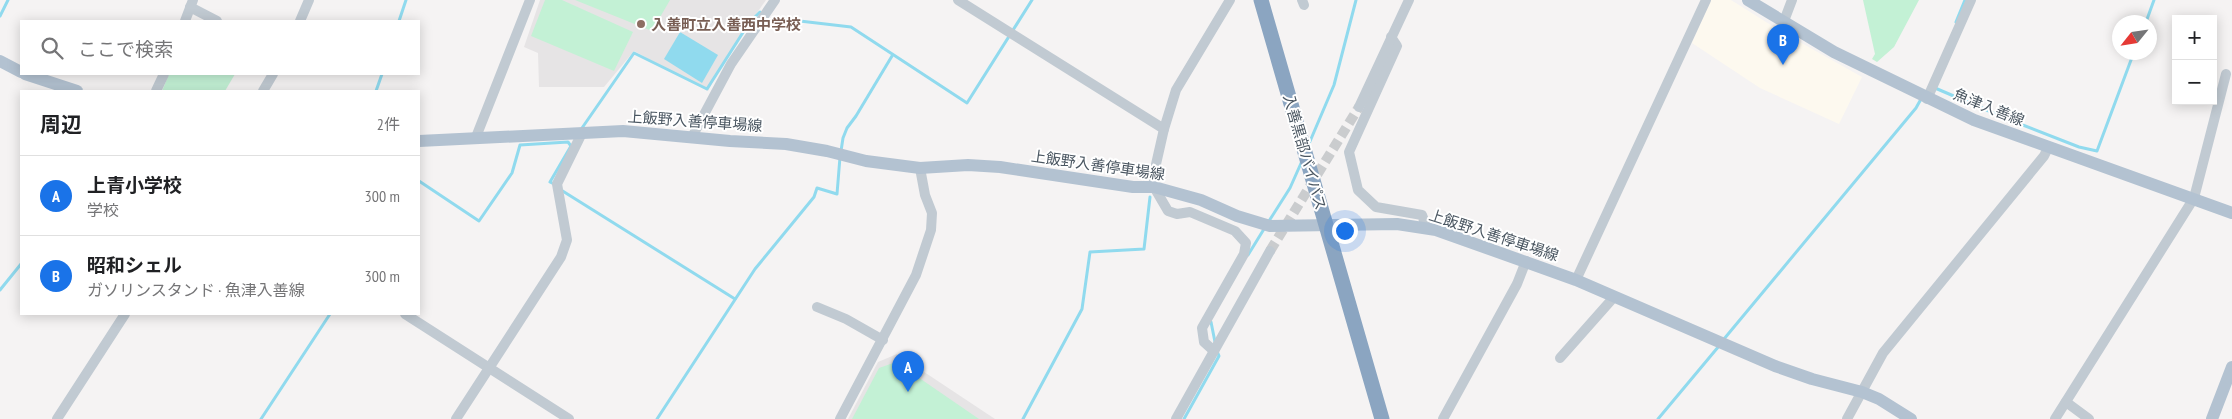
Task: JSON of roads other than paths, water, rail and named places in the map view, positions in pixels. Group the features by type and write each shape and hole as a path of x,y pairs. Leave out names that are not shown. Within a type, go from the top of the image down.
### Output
{"highway":[{"name":"入善黒部バイパス","path":"1260,0 1382,419"}],"main road":[{"name":"魚津入善線","path":"1748,0 1834,52 1927,99 1974,120 2048,148 2232,212"},
{"path":"0,61 20,71"},
{"path":"28,75 74,90"},
{"name":"上飯野入善停車場線","path":"420,141 623,131 786,144 827,151 866,161 920,168 968,165 1000,167 1133,187 1154,187 1201,200 1237,216 1270,226 1396,224 1427,229 1526,261 1576,280 1775,366 1880,399 1911,419"},
{"path":"2212,419 2232,367"}],"street":[{"path":"300,20 309,0"},
{"path":"476,137 530,0"},
{"path":"692,137 731,64 775,0"},
{"path":"958,0 1164,128"},
{"path":"1214,351 1204,342 1202,328 1244,254 1246,243 1235,231 1190,212 1177,214 1168,211 1154,187 1154,173 1164,128 1176,90 1230,0"},
{"path":"1359,107 1408,0"},
{"path":"1576,280 1706,0"},
{"path":"1784,21 1792,0"},
{"path":"1927,99 1971,0"},
{"path":"185,20 192,4 216,20"},
{"path":"1391,37 1397,46 1348,152 1358,190 1376,207 1422,215 1427,229"},
{"path":"2055,419 2194,198 2226,74"},
{"path":"156,90 164,75"},
{"path":"264,90 272,75"},
{"path":"456,419 561,257 567,240 557,184 582,133"},
{"path":"1847,419 1883,353 2044,156 2048,148"},
{"path":"840,419 916,275 931,230 932,213 925,195 920,168"},
{"path":"1176,419 1270,250"},
{"path":"1443,419 1517,284 1526,261"},
{"path":"1560,358 1614,297"},
{"path":"817,307 846,319 883,340"},
{"path":"57,419 124,315"},
{"path":"407,315 569,419"},
{"path":"2066,402 2088,419"}],"water":[{"path":"680,32 718,55 702,83 664,59"}],"waterway":[{"path":"0,16 8,0"},
{"path":"399,20 406,0"},
{"path":"774,18 851,27 967,103 1032,0"},
{"path":"1308,146 1334,85 1356,0"},
{"path":"1956,22 1965,0"},
{"path":"2149,15 2154,0"},
{"path":"582,128 634,53 707,89 749,23 760,12"},
{"path":"841,151 847,128 892,56"},
{"path":"1935,88 2079,147 2097,151 2131,60"},
{"path":"376,90 382,75"},
{"path":"1724,339 1916,108 1921,99"},
{"path":"420,182 479,221 512,173 520,145 568,142 571,146 550,182 554,184"},
{"path":"657,419 755,269 814,197 817,188 837,194 840,157"},
{"path":"1269,221 1290,188 1302,161"},
{"path":"561,190 735,299"},
{"path":"1023,419 1082,309 1090,252 1144,249 1150,197"},
{"path":"1248,255 1264,229"},
{"path":"0,290 20,265"},
{"path":"261,419 329,315"},
{"path":"1211,322 1215,342"},
{"path":"1658,419 1719,346"},
{"path":"1184,419 1219,356 1217,351"}],"tunnel":[{"path":"1270,251 1359,107"}],"place":[{"name":"入善町立入善西中学校","path":"641,24"},
{"name":"昭和シェル","path":"1783,65"},
{"name":"上青小学校","path":"908,392"}]}
